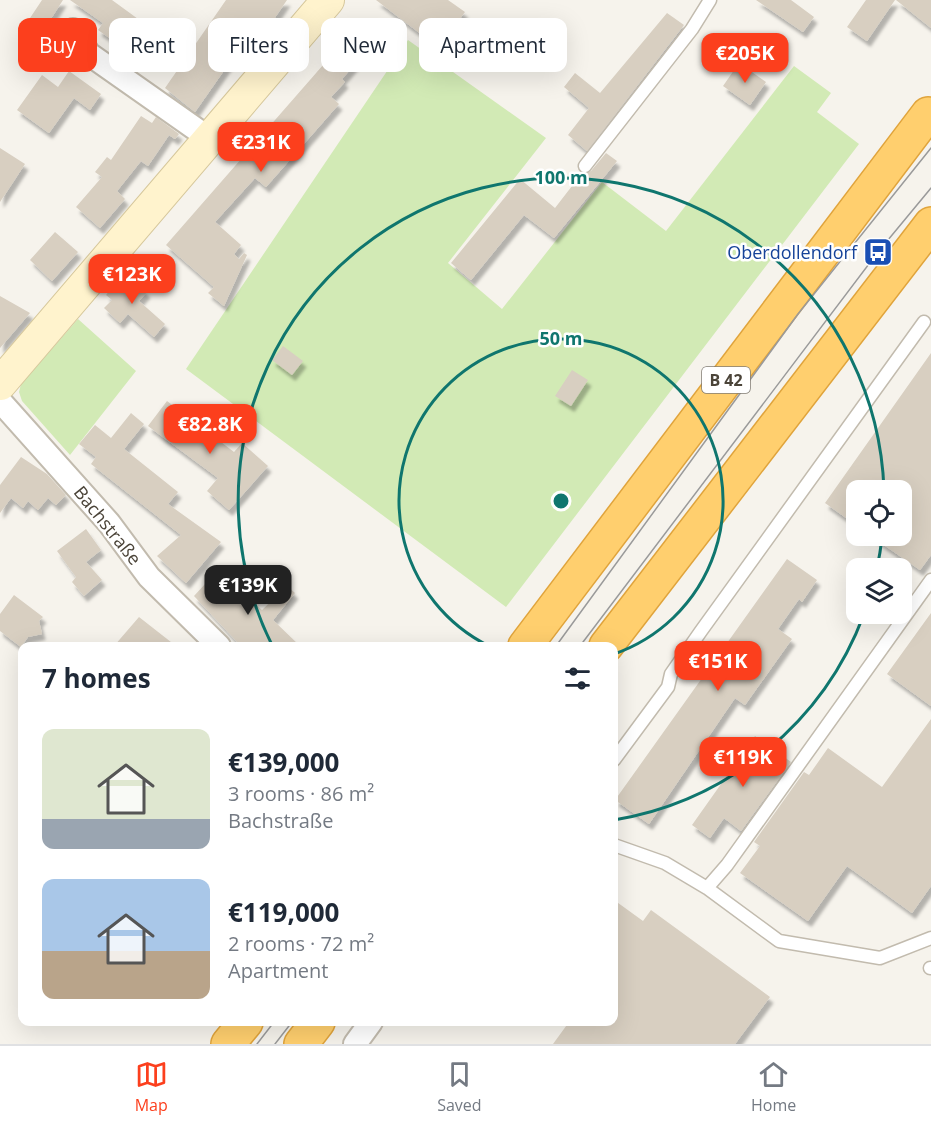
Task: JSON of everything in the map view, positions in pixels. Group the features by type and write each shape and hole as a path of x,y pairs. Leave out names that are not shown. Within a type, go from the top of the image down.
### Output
{"highway":[{"name":"B 42","path":"528,642 928,114"},
{"path":"609,642 931,224"},
{"path":"228,1044 243,1026"},
{"path":"301,1044 315,1026"}],"main road":[{"path":"0,384 328,0"}],"street":[{"path":"97,60 210,139"},
{"name":"Bachstraße","path":"0,401 109,523 149,577 215,642"},
{"path":"355,1044 368,1026"}],"lane":[{"path":"585,166 692,29 710,0"},
{"path":"618,755 668,687 672,674 708,622 924,322"},
{"path":"707,888 727,865 931,580"},
{"path":"618,846 665,863 707,888 779,941 880,958 931,938"}],"green space":[{"path":"407,41 419,48 419,72 453,72 546,138 448,263 502,309 602,182 666,231 794,66 831,93 817,112 859,144 506,607 186,369 386,72 407,72"},
{"path":"78,319 136,371 70,455 22,401 19,392 21,384"}],"building":[{"path":"42,0 63,0 51,18 30,18"},
{"path":"70,0 112,0 137,18 109,18 109,38 98,30 103,23"},
{"path":"226,0 287,0 275,18 214,18"},
{"path":"376,0 448,0 465,12 460,18 419,18 419,33 407,24 407,18 400,18"},
{"path":"756,0 791,0 814,17 803,32"},
{"path":"866,0 895,0 867,41 847,27"},
{"path":"896,0 931,0 931,28"},
{"path":"667,13 684,25 587,151 568,135 589,108 564,87 575,73 600,93"},
{"path":"208,26 208,72 223,72 195,112 165,88 176,72 196,72 196,43"},
{"path":"739,63 766,82 750,105 723,86"},
{"path":"321,67 321,72 348,72 342,79 345,82 331,97 339,104 266,187 255,178 215,222 241,245 234,254 239,259 244,253 247,255 224,306 208,293 214,287 166,245"},
{"path":"70,72 101,94 90,110 74,98 49,133 17,110 42,75 58,87"},
{"path":"141,116 152,123 156,117 179,134 175,139 169,135 148,166 141,161 117,191 125,199 100,228 76,207 102,177 95,172 107,157 111,160"},
{"path":"0,148 25,164 0,202"},
{"path":"606,153 617,161 554,238 524,215 471,280 451,263 520,179 555,208 582,173 591,171"},
{"path":"55,232 78,252 52,281 30,260"},
{"path":"125,273 147,292 139,301 165,324 154,337 128,314 120,323 104,308 112,300 106,295"},
{"path":"0,296 30,313 0,348"},
{"path":"283,346 303,361 292,375 272,360"},
{"path":"931,353 931,555 920,570 912,564 912,558 903,558 885,546 912,546 912,480 846,480 846,518 825,503"},
{"path":"572,370 588,380 571,406 555,396"},
{"path":"167,401 234,452 242,443 268,466 229,510 207,491 218,478 148,426"},
{"path":"131,413 144,424 124,449 178,492 168,504 221,542 186,583 157,556 181,535 91,464 96,457 79,444 95,425 111,438"},
{"path":"21,457 47,474 66,495 56,505 48,498 38,510 28,501 23,508 11,498 0,513 0,485"},
{"path":"86,529 101,550 86,562 102,580 84,596 72,582 76,577 57,551"},
{"path":"787,559 817,580 802,602 799,599 778,629 792,639 745,705 735,698 649,824 618,802 618,796"},
{"path":"230,582 262,610 287,586 295,593 273,620 296,642 237,642 194,596 205,584 217,596"},
{"path":"14,595 43,617 39,621 42,634 28,637 24,642 18,642 18,645 0,631 0,614"},
{"path":"931,613 931,706 887,674"},
{"path":"139,617 171,642 117,642"},
{"path":"931,719 931,886 912,913 847,866 808,921 740,873 760,846 754,842 804,772 809,775 828,748 882,787"},
{"path":"755,736 791,762 741,831 724,818 710,838 692,825"},
{"path":"618,903 643,921 651,910 770,997 735,1044 553,1044 566,1026 618,1026"}],"tram line":[{"path":"559,642 798,314 931,148"},
{"path":"583,642 878,252 931,188"},
{"path":"257,1044 271,1026"},
{"path":"275,1044 289,1026"}],"place":[{"name":"Oberdollendorf","path":"878,252"}]}
